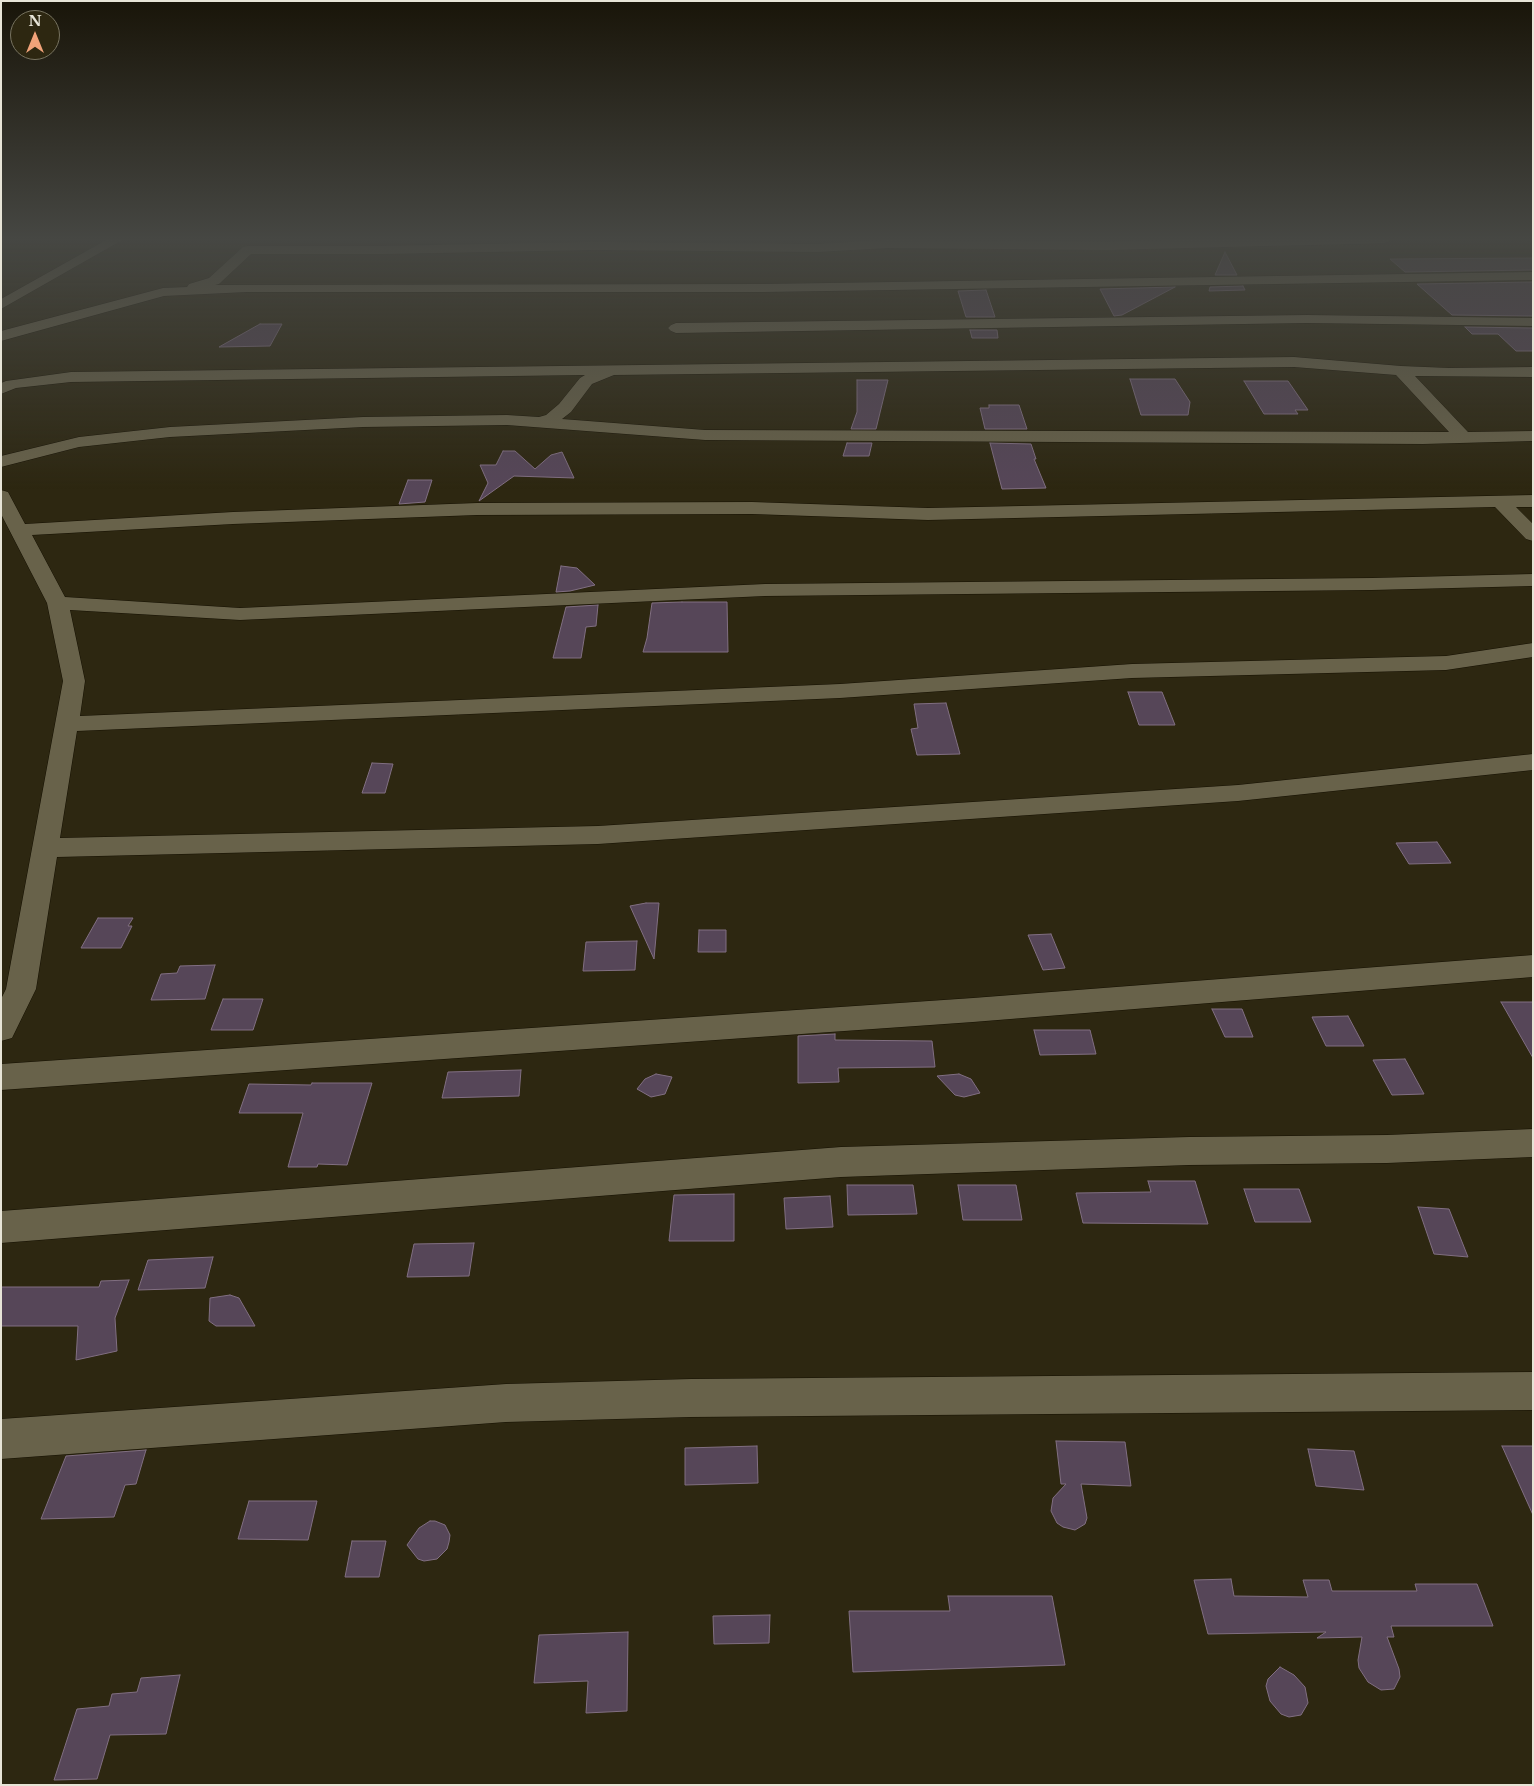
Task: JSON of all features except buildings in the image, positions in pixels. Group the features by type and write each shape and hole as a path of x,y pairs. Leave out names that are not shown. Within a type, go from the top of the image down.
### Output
{"street":[{"path":"1,336 51,322"},
{"path":"676,328 1073,322"},
{"path":"1,389 12,384 72,377 1294,362 1449,374 1533,372"},
{"path":"541,422 552,419 565,408 586,381 612,371"},
{"path":"1401,371 1463,437"},
{"path":"1,462 79,442 170,432 363,422 506,420 705,435 1422,439 1533,436"},
{"path":"1,496 58,604 74,682 21,990 1,1030"},
{"path":"19,530 233,518 477,510 752,508 928,514 1533,501"},
{"path":"1500,502 1533,535"},
{"path":"58,604 240,614 764,590 1372,584 1533,580"},
{"path":"68,724 840,691 1132,671 1446,664 1533,650"},
{"path":"44,848 598,835 1238,794 1533,762"},
{"path":"1,1077 964,1010 1533,966"},
{"path":"1,1227 840,1162 1189,1151 1387,1149 1533,1143"},
{"path":"1,1439 506,1403 691,1398 1533,1391"}]}
